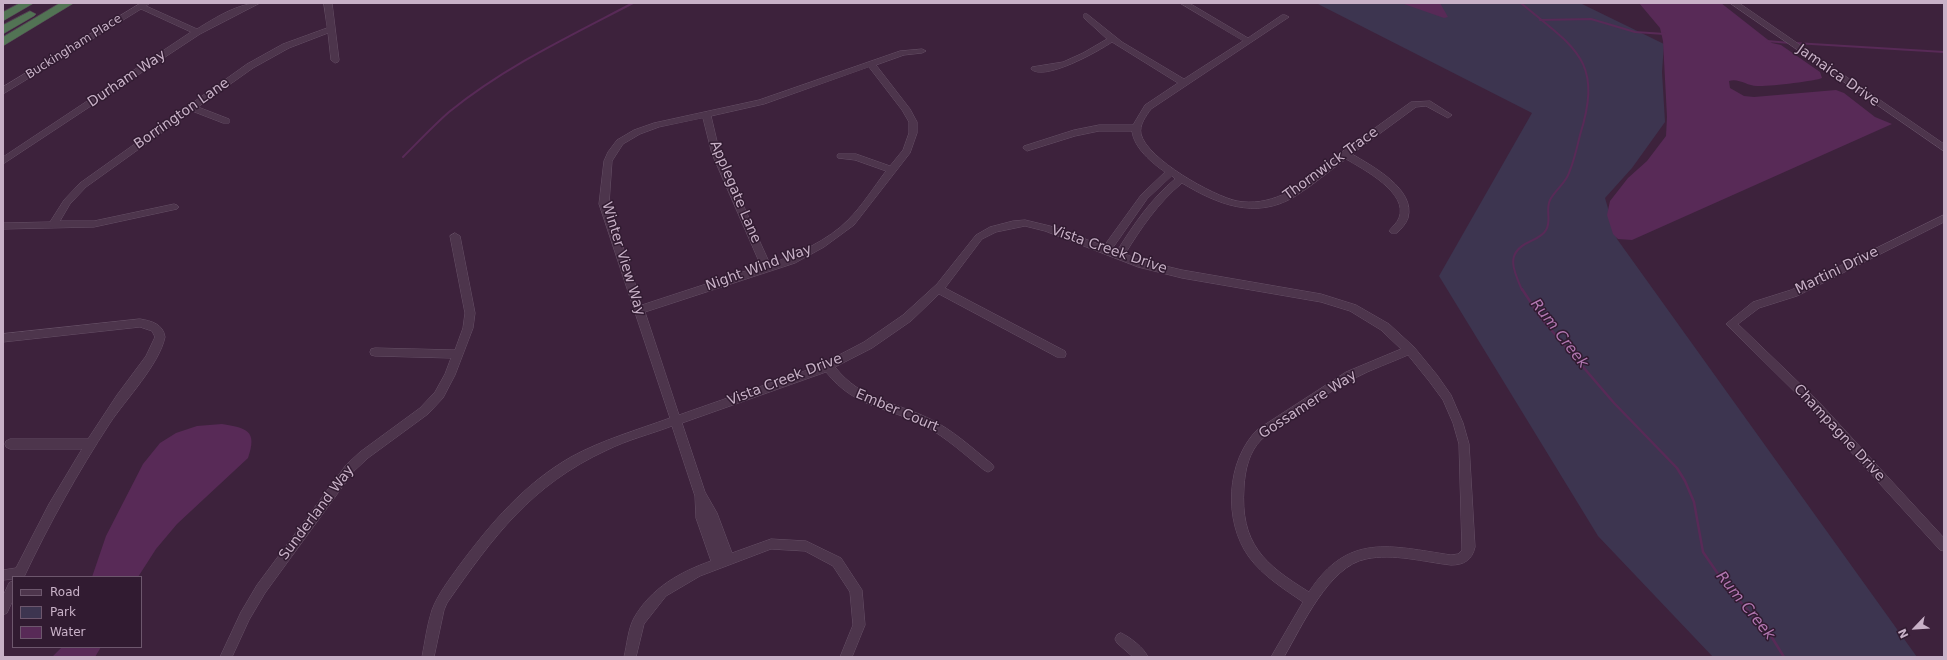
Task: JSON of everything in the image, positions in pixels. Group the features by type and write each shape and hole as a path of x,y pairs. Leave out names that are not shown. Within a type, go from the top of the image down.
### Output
{"highway":[{"path":"3,18 28,3"},
{"path":"3,30 48,3"},
{"path":"3,42 68,3"}],"street":[{"name":"Durham Way","path":"3,161 197,32 256,3"},
{"path":"328,3 336,60"},
{"path":"1184,3 1248,41"},
{"name":"Jamaica Drive","path":"1734,3 1944,148"},
{"path":"143,4 197,32"},
{"name":"Buckingham Place","path":"3,92 143,4"},
{"path":"1087,16 1098,28 1112,39 1184,84"},
{"path":"1027,148 1074,133 1099,128 1137,128 1140,118 1148,107 1285,17"},
{"name":"Borrington Lane","path":"52,226 67,202 83,185 250,66 274,51 308,36 331,29"},
{"path":"1035,68 1048,68 1066,64 1099,48 1112,39"},
{"name":"Winter View Way","path":"722,561 702,518 700,494 604,204 609,158 620,142 637,132 657,125 761,102 909,52 922,52"},
{"name":"Night Wind Way","path":"638,310 768,268 806,253 842,231 858,215 910,145 913,133 913,122 906,109 871,64"},
{"name":"Thornwick Trace","path":"1137,128 1137,135 1144,148 1158,162 1207,195 1238,205 1266,204 1276,202 1292,194 1414,104 1427,103 1448,115"},
{"path":"192,108 226,121"},
{"name":"Applegate Lane","path":"707,115 716,154 768,268"},
{"path":"1346,155 1384,179 1399,195 1404,209 1403,219 1394,231"},
{"path":"841,156 856,157 892,170"},
{"path":"1106,250 1135,208 1152,188 1172,171"},
{"path":"1120,256 1147,211 1163,193 1182,178"},
{"path":"3,226 52,226 108,222 174,207"},
{"path":"1135,208 1147,211"},
{"name":"Martini Drive","path":"1731,324 1756,305 1794,293 1944,218"},
{"name":"Vista Creek Drive","path":"428,657 436,615 440,605 512,507 543,481 581,456 604,446 828,366 861,349 883,335 919,308 938,289 979,237 993,229 1006,225 1025,223 1037,225 1146,265 1182,274 1312,296 1338,302 1378,322 1398,337 1433,378 1447,398 1456,417 1462,437 1465,459 1470,547 1468,554 1462,558 1451,560 1381,552 1362,554 1349,559 1332,571 1323,581 1311,600"},
{"name":"Sunderland Way","path":"226,657 245,616 261,589 341,480 359,459 411,423 430,406 446,384 468,328 470,313 456,236"},
{"path":"938,289 1061,354"},
{"path":"3,338 140,323 150,324 158,329 160,336 155,351 90,444 46,519 19,575 3,575"},
{"name":"Champagne Drive","path":"1731,324 1760,350 1828,418 1867,463 1944,546"},
{"name":"Gossamere Way","path":"1311,600 1284,584 1270,573 1259,561 1246,542 1240,529 1237,508 1241,468 1244,457 1253,441 1262,432 1346,377 1410,350"},
{"path":"375,352 458,354"},
{"name":"Ember Court","path":"828,366 838,379 854,394 911,414 933,425 988,467"},
{"path":"10,444 90,444"},
{"path":"630,657 639,621 662,592 696,572 722,561 771,544 806,546 837,562 856,590 859,625 846,657"},
{"path":"3,609 12,589"},
{"path":"1277,657 1311,600"},
{"path":"1121,639 1142,657"}],"green space":[{"path":"1316,3 1580,3 1664,44 1662,72 1665,122 1632,168 1605,198 1617,239 1917,657 1713,657 1598,536 1439,276 1532,113"}],"water":[{"path":"1401,3 1440,3 1448,17 1444,18"},
{"path":"1639,3 1721,3 1772,43 1781,45 1820,72 1822,78 1780,85 1762,86 1753,86 1733,80 1729,81 1730,88 1744,96 1754,97 1836,90 1844,93 1875,117 1892,124 1632,240 1618,239 1613,234 1607,215 1610,201 1628,178 1647,161 1666,136 1667,117 1663,41 1660,28"},
{"path":"222,424 238,427 248,432 252,441 248,458 177,524 156,549 139,576 92,576 106,536 143,464 160,443 176,433 197,426"},
{"path":"61,648 100,648 95,657 52,657"}],"waterway":[{"path":"403,157 449,112 492,81 538,53 633,3"},
{"name":"Rum Creek","path":"1521,3 1541,20"},
{"path":"1541,20 1591,19 1635,32 1665,34"},
{"name":"Rum Creek","path":"1522,290 1514,269 1514,257 1521,246 1541,236 1548,227 1548,208 1550,200 1563,184 1571,168 1587,109 1588,89 1586,72 1579,57 1556,32 1541,20"},
{"path":"1767,41 1790,43"},
{"path":"1795,43 1944,52"},
{"name":"Rum Creek","path":"1522,289 1541,318 1614,403 1677,468 1685,481 1694,502 1703,552 1727,587 1771,636 1784,657"}]}
